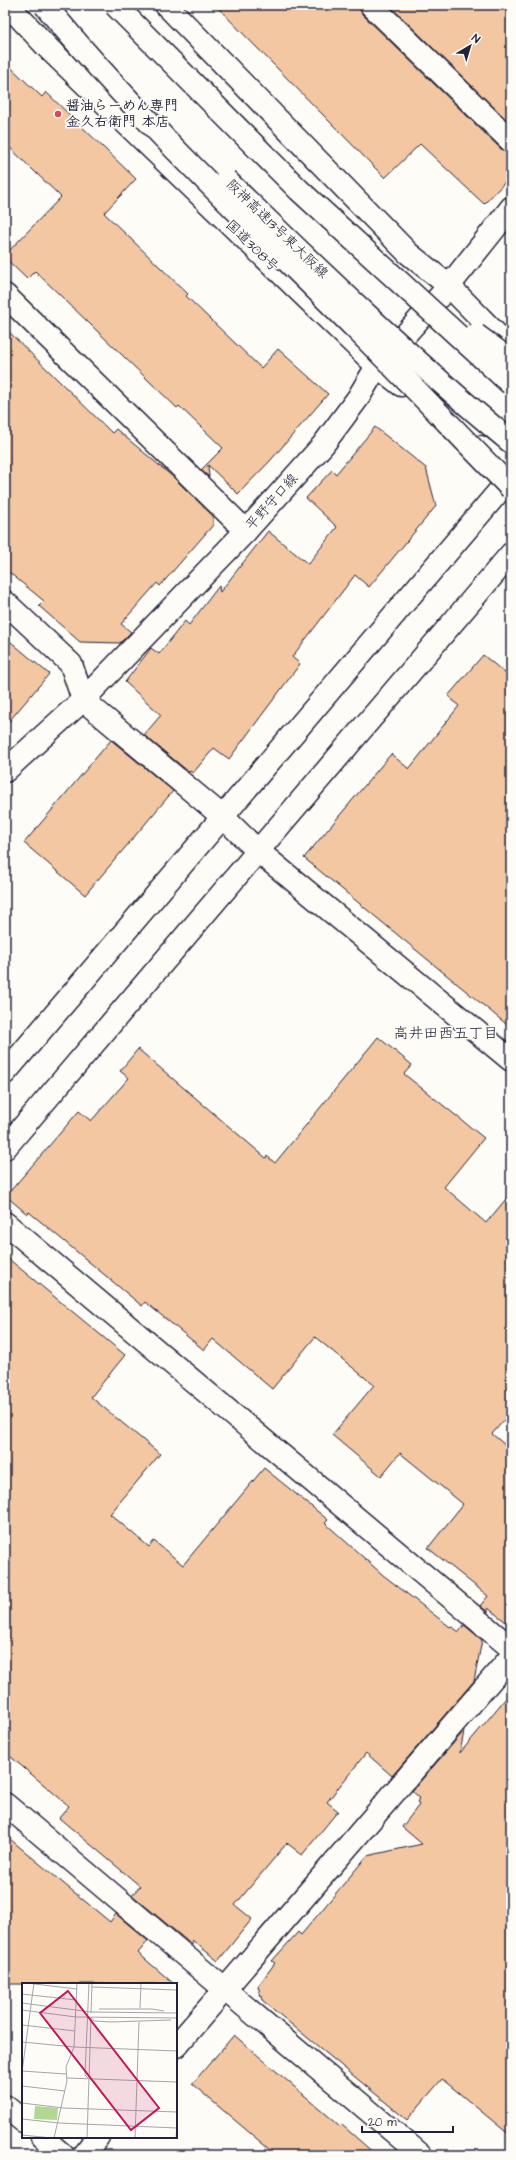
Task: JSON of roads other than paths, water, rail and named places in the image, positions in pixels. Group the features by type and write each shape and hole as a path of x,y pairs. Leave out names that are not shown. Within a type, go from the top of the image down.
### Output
{"main road":[{"name":"国道308号","path":"8,5 48,48 377,366 511,471"},
{"path":"45,5 78,46 150,125 358,331 511,488"},
{"name":"阪神高速13号東大阪線","path":"54,5 159,114 268,222 376,322 511,442"},
{"path":"115,5 299,190 511,384"},
{"path":"166,5 408,253 449,286 511,349"},
{"path":"371,5 511,141"},
{"path":"299,190 388,266 511,361"},
{"name":"平野守口線","path":"5,771 83,700 246,531 323,445 358,398 377,366 449,286 511,208"},
{"path":"5,295 246,531"},
{"path":"5,1073 511,477"},
{"path":"5,1148 511,554"},
{"path":"5,602 71,664 83,700 223,817 258,851 511,1060"},
{"path":"5,1223 511,1648"},
{"path":"177,2045 511,1657"},
{"path":"5,1804 421,2155"},
{"path":"5,2106 22,2120"},
{"path":"43,2138 63,2155"},
{"path":"83,2155 97,2138"}],"place":[{"name":"醤油らーめん専門 金久右衛門 本店","path":"58,114"}],"district":[{"name":"高井田西五丁目","path":"446,1033"}]}
